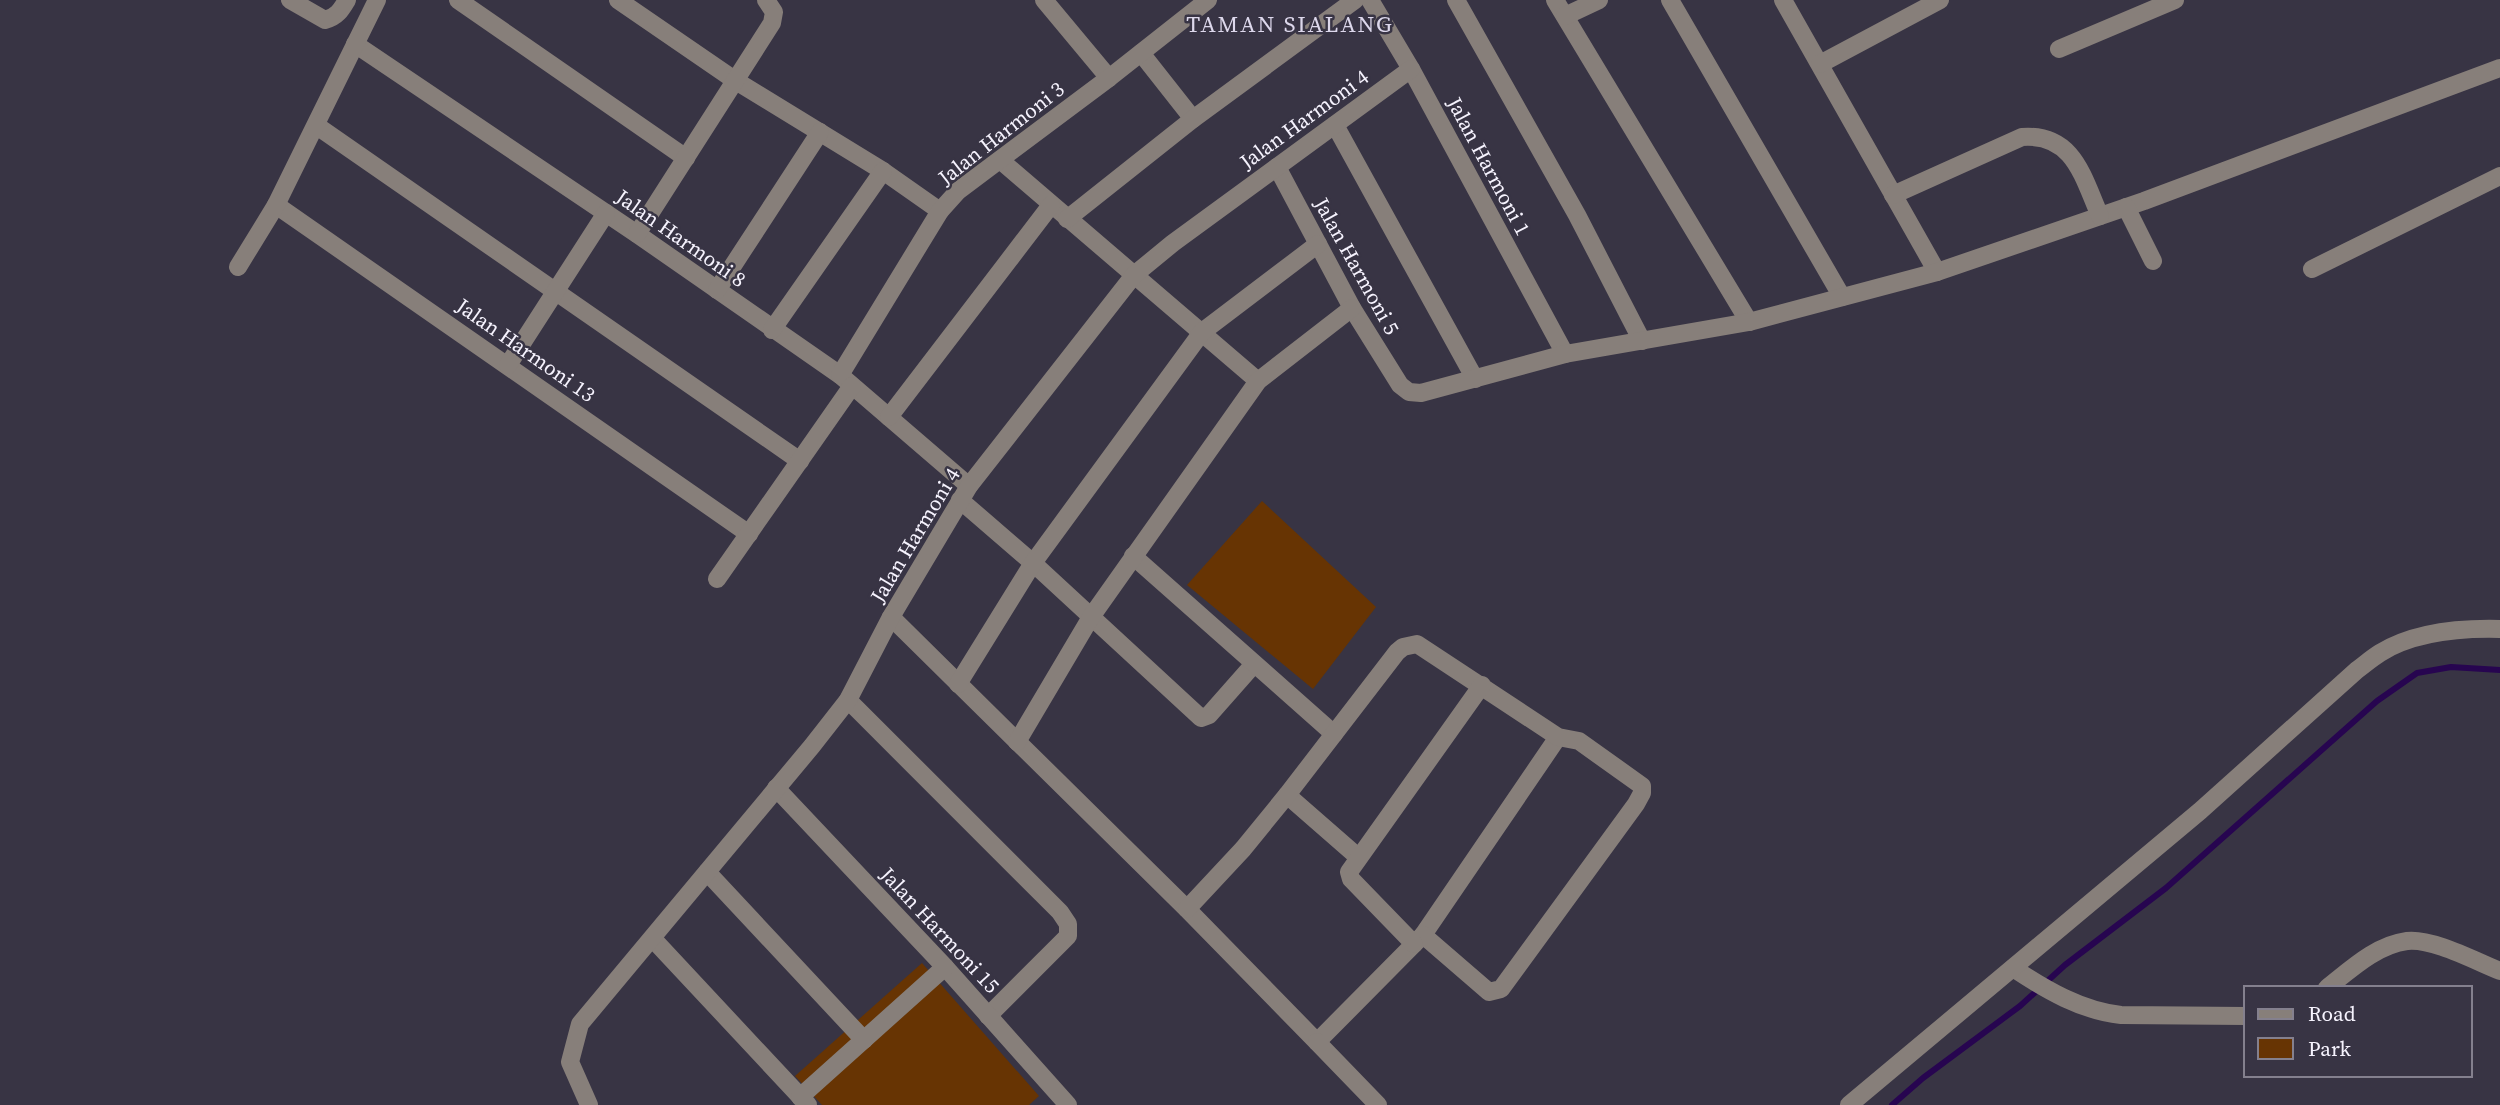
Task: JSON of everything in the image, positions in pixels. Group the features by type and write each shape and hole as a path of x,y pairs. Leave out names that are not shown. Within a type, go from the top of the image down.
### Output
{"street":[{"path":"290,0 325,20 340,12 347,0"},
{"path":"238,267 317,126 377,0"},
{"path":"458,0 686,158"},
{"path":"618,0 736,81 883,172 940,211"},
{"path":"637,234 775,18 766,0"},
{"name":"Jalan Harmoni 3","path":"717,579 800,461 940,211 958,191 1209,0"},
{"path":"1067,219 1193,119 1354,0"},
{"name":"Jalan Harmoni 1","path":"1370,0 1411,69 1565,354"},
{"path":"1456,0 1577,215 1642,341"},
{"path":"1555,0 1749,323"},
{"path":"1565,16 1599,0"},
{"path":"1670,0 1842,297"},
{"path":"1783,0 1937,272"},
{"path":"1819,64 1940,0"},
{"path":"2059,49 2175,0"},
{"path":"1052,3 1109,78"},
{"name":"Jalan Harmoni 8","path":"355,44 637,234 846,381 889,417 1033,563 1201,718 1209,715 1254,664"},
{"path":"1141,53 1193,119"},
{"path":"1335,125 1475,379 1565,354 1749,323 1937,272 2126,207 2500,68"},
{"name":"Jalan Harmoni 4","path":"589,1105 570,1062 580,1024 812,747 848,700 891,617 964,493 1134,275 1173,243 1411,69"},
{"path":"317,126 800,461"},
{"path":"717,290 820,132"},
{"path":"1893,195 2022,137 2035,136 2054,142 2070,153 2079,167 2100,216"},
{"path":"1000,160 1258,381"},
{"name":"Jalan Harmoni 5","path":"1277,167 1352,308 1404,390 1415,394 1475,379"},
{"path":"772,330 883,172"},
{"path":"2312,269 2500,176"},
{"name":"Jalan Harmoni 13","path":"275,205 749,534"},
{"path":"889,417 1051,205"},
{"path":"2126,207 2153,261"},
{"path":"508,365 606,213"},
{"path":"958,684 1033,563 1202,332 1318,244"},
{"path":"1017,741 1091,617 1258,381 1352,308"},
{"path":"1133,556 1334,734"},
{"path":"891,617 1187,909 1378,1105"},
{"path":"1849,1105 2200,811 2357,670 2381,652 2432,635 2469,628 2500,629"},
{"path":"1187,909 1243,849 1287,796 1397,652 1410,644 1424,647 1482,685 1558,737 1579,741 1642,786 1642,793 1636,804 1501,989 1489,992 1418,940 1351,879 1349,872 1482,685"},
{"path":"848,700 1060,912 1068,924 1068,936 988,1016"},
{"path":"1317,1042 1418,940 1558,737"},
{"name":"Jalan Harmoni 15","path":"776,788 945,967 1068,1105"},
{"path":"1287,796 1358,857"},
{"path":"707,872 864,1040"},
{"path":"653,939 804,1101 864,1040 945,967"},
{"path":"2330,986 2368,957 2408,941 2430,943 2500,971"},
{"path":"2013,968 2033,982 2101,1013 2244,1016"}],"green space":[{"path":"1262,501 1376,607 1313,689 1187,585"},
{"path":"922,963 1039,1096 1029,1105 822,1105 795,1076"}],"waterway":[{"path":"1892,1105 1923,1078 2020,1006 2065,965 2166,888 2377,701 2417,673 2451,667 2500,670"}],"district":[{"name":"TAMAN SIALANG","path":"1290,24"}]}
